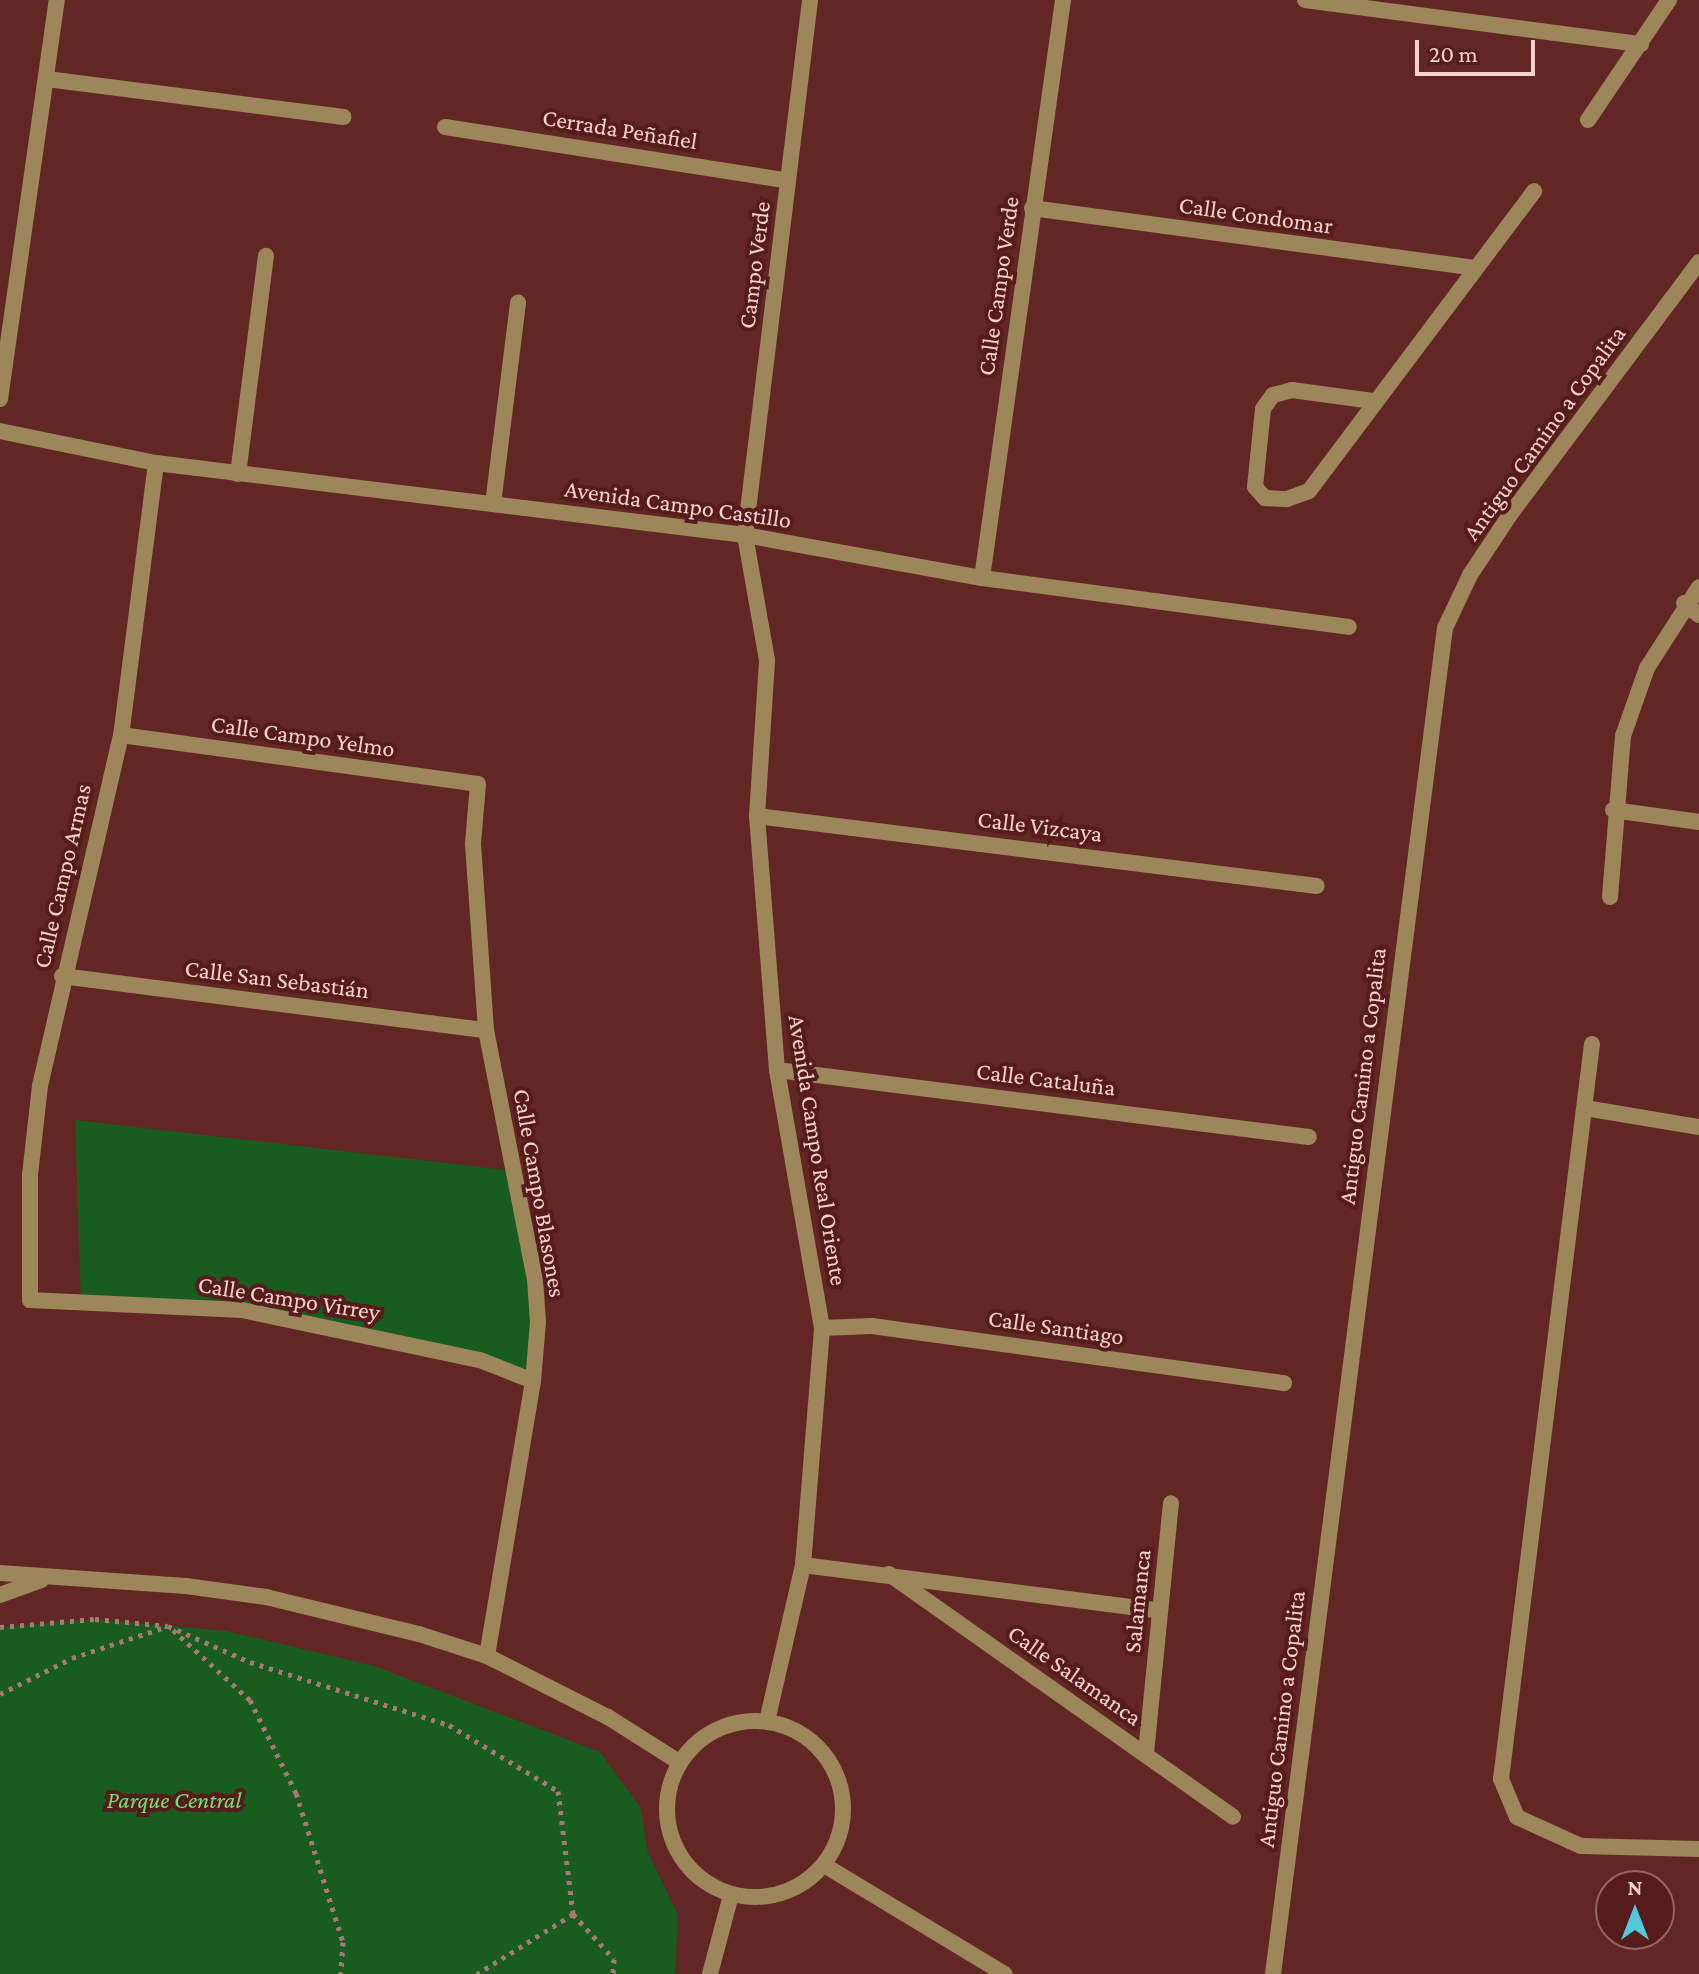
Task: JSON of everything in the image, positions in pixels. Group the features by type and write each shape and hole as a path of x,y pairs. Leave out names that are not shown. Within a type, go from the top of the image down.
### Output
{"street":[{"path":"0,399 57,0"},
{"name":"Campo Verde","path":"745,535 810,0"},
{"name":"Calle Campo Verde","path":"982,578 1063,0"},
{"path":"1305,0 1641,44"},
{"path":"1588,120 1669,0"},
{"path":"47,79 344,117"},
{"name":"Cerrada Peñafiel","path":"445,127 788,181"},
{"path":"1373,401 1292,390 1273,395 1263,409 1255,487 1265,498 1287,499 1309,491 1329,470 1373,401 1534,191"},
{"name":"Calle Condomar","path":"1032,208 1473,268"},
{"path":"238,474 266,256"},
{"name":"Antiguo Camino a Copalita","path":"1273,1974 1445,628 1470,575 1509,516 1699,262"},
{"path":"493,504 518,303"},
{"name":"Avenida Campo Castillo","path":"0,431 156,463 745,535 982,578 1349,627"},
{"name":"Calle Campo Armas","path":"30,1300 30,1175 62,976 121,735 156,463"},
{"name":"Avenida Campo Real Oriente","path":"745,535 767,660 757,816 777,1070 822,1328 803,1565 767,1721"},
{"path":"1610,897 1613,810 1633,709 1647,668 1684,603 1699,587"},
{"path":"1684,603 1699,615"},
{"name":"Calle Campo Yelmo","path":"121,735 478,784"},
{"name":"Calle Campo Blasones","path":"478,784 473,844 486,1030 535,1279 533,1381 487,1656"},
{"path":"1613,810 1699,822"},
{"name":"Calle Vizcaya","path":"757,816 1317,886"},
{"name":"Calle San Sebastián","path":"62,976 486,1030"},
{"path":"1592,1044 1501,1779 1517,1817 1581,1846 1699,1849"},
{"name":"Calle Cataluña","path":"777,1070 1309,1137"},
{"path":"1585,1108 1699,1127"},
{"name":"Calle Campo Virrey","path":"30,1300 242,1310 480,1360 533,1381"},
{"name":"Calle Santiago","path":"822,1328 872,1326 1284,1383"},
{"name":"Salamanca","path":"1146,1753 1171,1503"},
{"name":"Calle Salamanca","path":"803,1565 1160,1611"},
{"path":"0,1573 186,1586 266,1597 405,1630 487,1656 608,1717 679,1762"},
{"name":"Calle Salamanca","path":"889,1574 1233,1817"},
{"path":"0,1595 46,1578"},
{"path":"767,1721 815,1743 842,1789 844,1816 824,1865 798,1887 765,1898 731,1895 702,1880 679,1856 667,1826 667,1793 679,1762 717,1729 767,1721"},
{"path":"824,1865 1005,1974"},
{"path":"710,1974 731,1895"}],"path":[{"path":"0,1627 95,1619 168,1626 250,1662 449,1725 558,1791 573,1914 614,1959 613,1974"},
{"path":"0,1694 72,1658 168,1626"},
{"path":"168,1626 250,1700 296,1793 343,1942 341,1974"},
{"path":"477,1974 573,1914"}],"green space":[{"path":"75,1120 514,1171 538,1322 533,1381 415,1344 156,1304 81,1302"},
{"name":"Parque Central","path":"95,1619 226,1631 374,1666 600,1752 640,1807 648,1853 678,1915 675,1974 0,1974 0,1627"}]}
